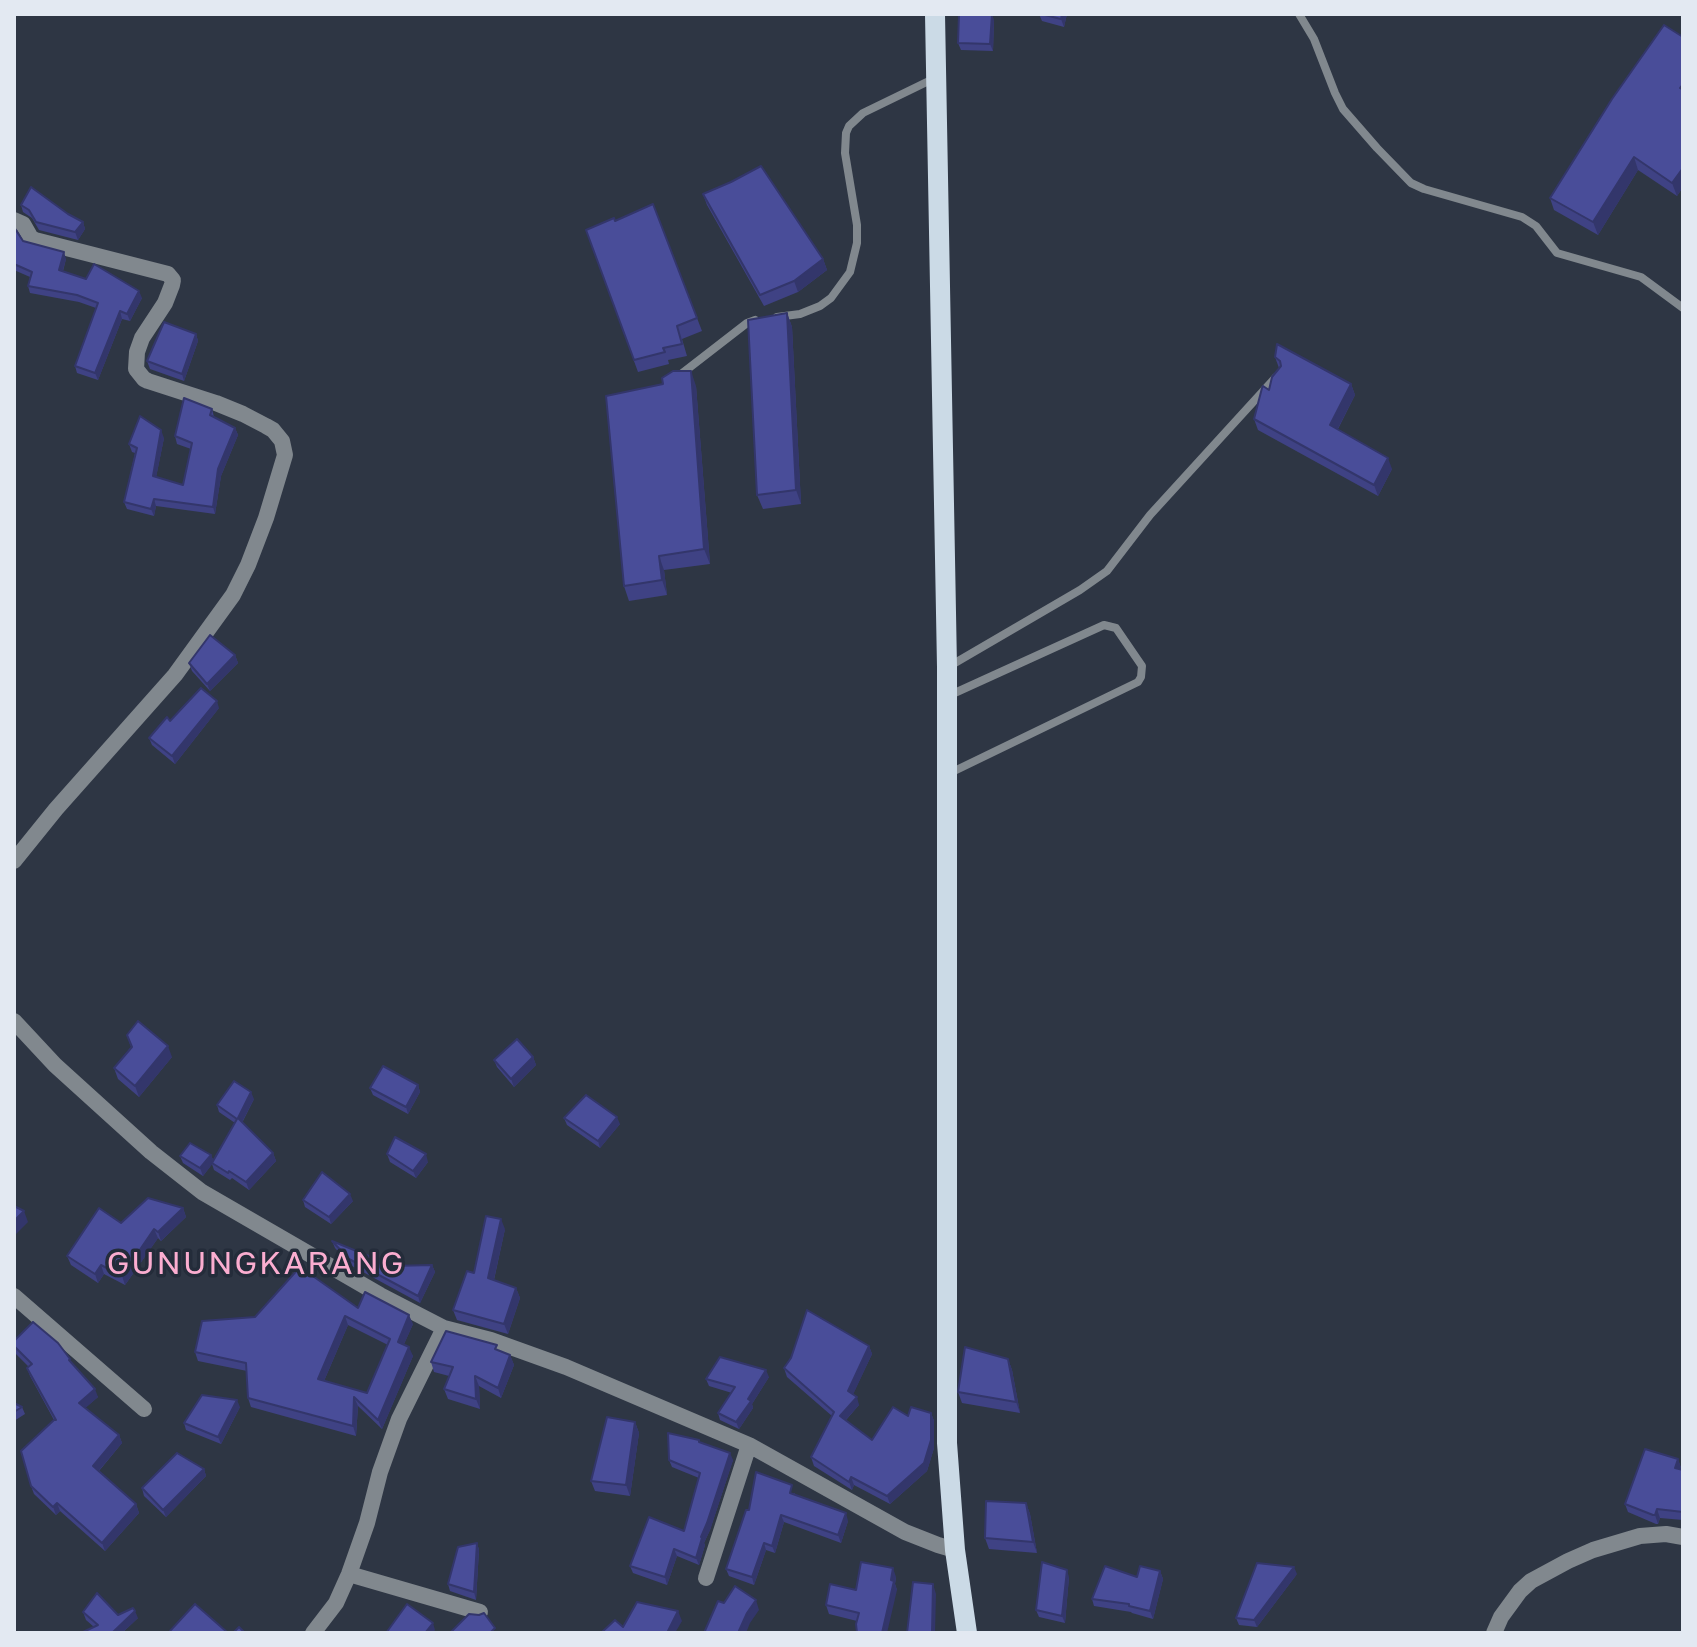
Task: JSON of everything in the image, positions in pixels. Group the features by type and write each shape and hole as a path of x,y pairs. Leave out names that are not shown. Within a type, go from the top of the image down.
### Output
{"main road":[{"path":"935,14 948,774 947,1443 955,1550 967,1633"}],"street":[{"path":"14,220 24,225 32,240 168,274 173,280 172,285 165,303 142,338 136,369 148,381 216,403 273,430 282,441 285,455 271,505 248,565 219,617 175,675 14,861"},
{"path":"14,1021 55,1065 151,1152 202,1192 380,1295 444,1328 491,1340 566,1367 749,1445 893,1526 955,1550"},
{"path":"14,1296 144,1409"},
{"path":"313,1633 336,1603 349,1574 399,1419 444,1328"},
{"path":"706,1578 749,1445"},
{"path":"1494,1633 1501,1617 1520,1591 1556,1567 1593,1550 1640,1536 1666,1534 1683,1537"},
{"path":"349,1574 480,1612"}],"lane":[{"path":"1299,14 1314,39 1343,109 1411,183 1522,217 1536,226 1557,253 1641,277 1683,308"},
{"path":"667,384 747,323 800,314 831,298 850,272 857,243 845,153 849,126 863,113 936,78"},
{"path":"947,667 1080,590 1107,571 1150,515 1278,375"},
{"path":"947,697 1104,625 1116,628 1143,672 1138,682 948,774"}],"building":[{"path":"959,14 992,14 990,44 958,43"},
{"path":"1041,14 1062,14 1061,19"},
{"path":"1664,25 1683,37 1683,84 1680,88 1683,90 1683,168 1672,183 1634,157 1593,222 1550,198 1612,99"},
{"path":"761,166 823,259 794,281 760,295 703,194"},
{"path":"31,187 83,222 75,232 36,222 29,210 21,205"},
{"path":"653,204 697,318 677,326 682,344 634,360 586,230"},
{"path":"14,227 23,241 64,252 59,270 86,279 94,264 139,291 127,314 120,311 95,373 75,366 98,303 77,295 28,286 32,272 14,264"},
{"path":"787,313 796,490 757,495 748,320"},
{"path":"164,322 196,334 182,374 147,361"},
{"path":"1277,344 1351,384 1330,425 1388,458 1374,485 1254,419 1263,386 1269,390 1272,377 1281,366 1275,357"},
{"path":"673,371 691,371 704,549 659,556 662,580 624,586 606,396 663,384 662,378"},
{"path":"184,398 212,409 210,415 235,428 218,469 213,507 154,499 151,509 124,502 137,448 129,444 140,416 161,430 153,476 183,485 192,443 175,436"},
{"path":"210,635 235,655 207,684 189,663"},
{"path":"201,688 217,701 172,756 149,738 167,717 170,721"},
{"path":"138,1021 168,1046 135,1086 114,1068 132,1047 127,1035"},
{"path":"517,1039 533,1057 511,1079 494,1060"},
{"path":"383,1066 418,1085 406,1107 370,1088"},
{"path":"234,1081 251,1092 238,1118 273,1153 246,1182 212,1163 237,1119 217,1105"},
{"path":"586,1095 617,1117 598,1141 564,1118"},
{"path":"395,1137 426,1154 413,1171 387,1154"},
{"path":"190,1143 211,1155 200,1168 180,1156"},
{"path":"322,1172 350,1194 329,1217 303,1200"},
{"path":"148,1198 183,1208 158,1232 154,1229 122,1276 101,1265 95,1274 67,1256 99,1208 121,1223"},
{"path":"14,1206 24,1211 14,1221"},
{"path":"486,1216 501,1219 488,1278 516,1288 504,1324 453,1310 467,1271 474,1273"},
{"path":"332,1241 393,1266 432,1265 418,1296 349,1259"},
{"path":"300,1267 358,1308 365,1292 409,1315 398,1342 409,1347 378,1420 354,1397 353,1426 248,1398 246,1363 195,1352 202,1321 255,1317","holes":["345,1316 390,1339 367,1393 318,1379"]},
{"path":"807,1310 869,1346 848,1391 857,1397 840,1416 872,1440 893,1407 908,1416 911,1407 931,1413 931,1440 924,1463 887,1496 851,1477 849,1482 811,1457 834,1412 784,1368 791,1358"},
{"path":"33,1322 58,1343 95,1389 79,1403 119,1435 93,1466 136,1504 102,1543 57,1503 53,1507 31,1486 21,1451 56,1420 27,1368 32,1364 14,1346 14,1341"},
{"path":"446,1331 497,1345 495,1349 510,1355 498,1388 475,1376 476,1399 444,1389 453,1367 431,1362"},
{"path":"965,1347 1008,1359 1016,1402 958,1392"},
{"path":"720,1357 766,1370 748,1399 751,1401 736,1422 718,1413 735,1387 706,1379"},
{"path":"202,1395 237,1400 218,1437 184,1423"},
{"path":"607,1417 635,1422 626,1485 591,1481"},
{"path":"668,1433 699,1440 730,1453 696,1558 674,1549 665,1577 630,1566 649,1517 684,1531 700,1473 669,1460"},
{"path":"1645,1449 1678,1459 1675,1468 1683,1470 1683,1512 1657,1509 1653,1515 1625,1504"},
{"path":"177,1453 204,1469 163,1510 142,1488"},
{"path":"756,1472 792,1485 790,1493 846,1513 838,1535 781,1515 772,1546 764,1543 752,1577 726,1569 746,1510 749,1510"},
{"path":"986,1501 1026,1503 1033,1542 985,1538"},
{"path":"477,1543 474,1592 448,1584 458,1547"},
{"path":"861,1562 893,1568 891,1580 894,1581 882,1633 857,1633 859,1613 826,1605 830,1584 856,1590"},
{"path":"1042,1562 1067,1570 1062,1616 1036,1610"},
{"path":"1257,1563 1294,1567 1254,1620 1236,1618"},
{"path":"1105,1566 1137,1577 1140,1566 1160,1571 1150,1611 1129,1604 1092,1599"},
{"path":"913,1582 933,1584 932,1633 907,1633"},
{"path":"735,1586 756,1600 738,1633 704,1633 718,1601 724,1603"},
{"path":"97,1593 118,1615 133,1608 135,1611 112,1633 81,1633 98,1625 83,1612"},
{"path":"637,1602 678,1611 667,1633 601,1633 615,1620 623,1627"},
{"path":"195,1604 228,1633 172,1633 170,1631"},
{"path":"407,1604 433,1623 425,1633 386,1633"},
{"path":"484,1613 495,1628 490,1633 450,1633 469,1614"}],"district":[{"name":"GUNUNGKARANG","path":"256,1264"}]}
